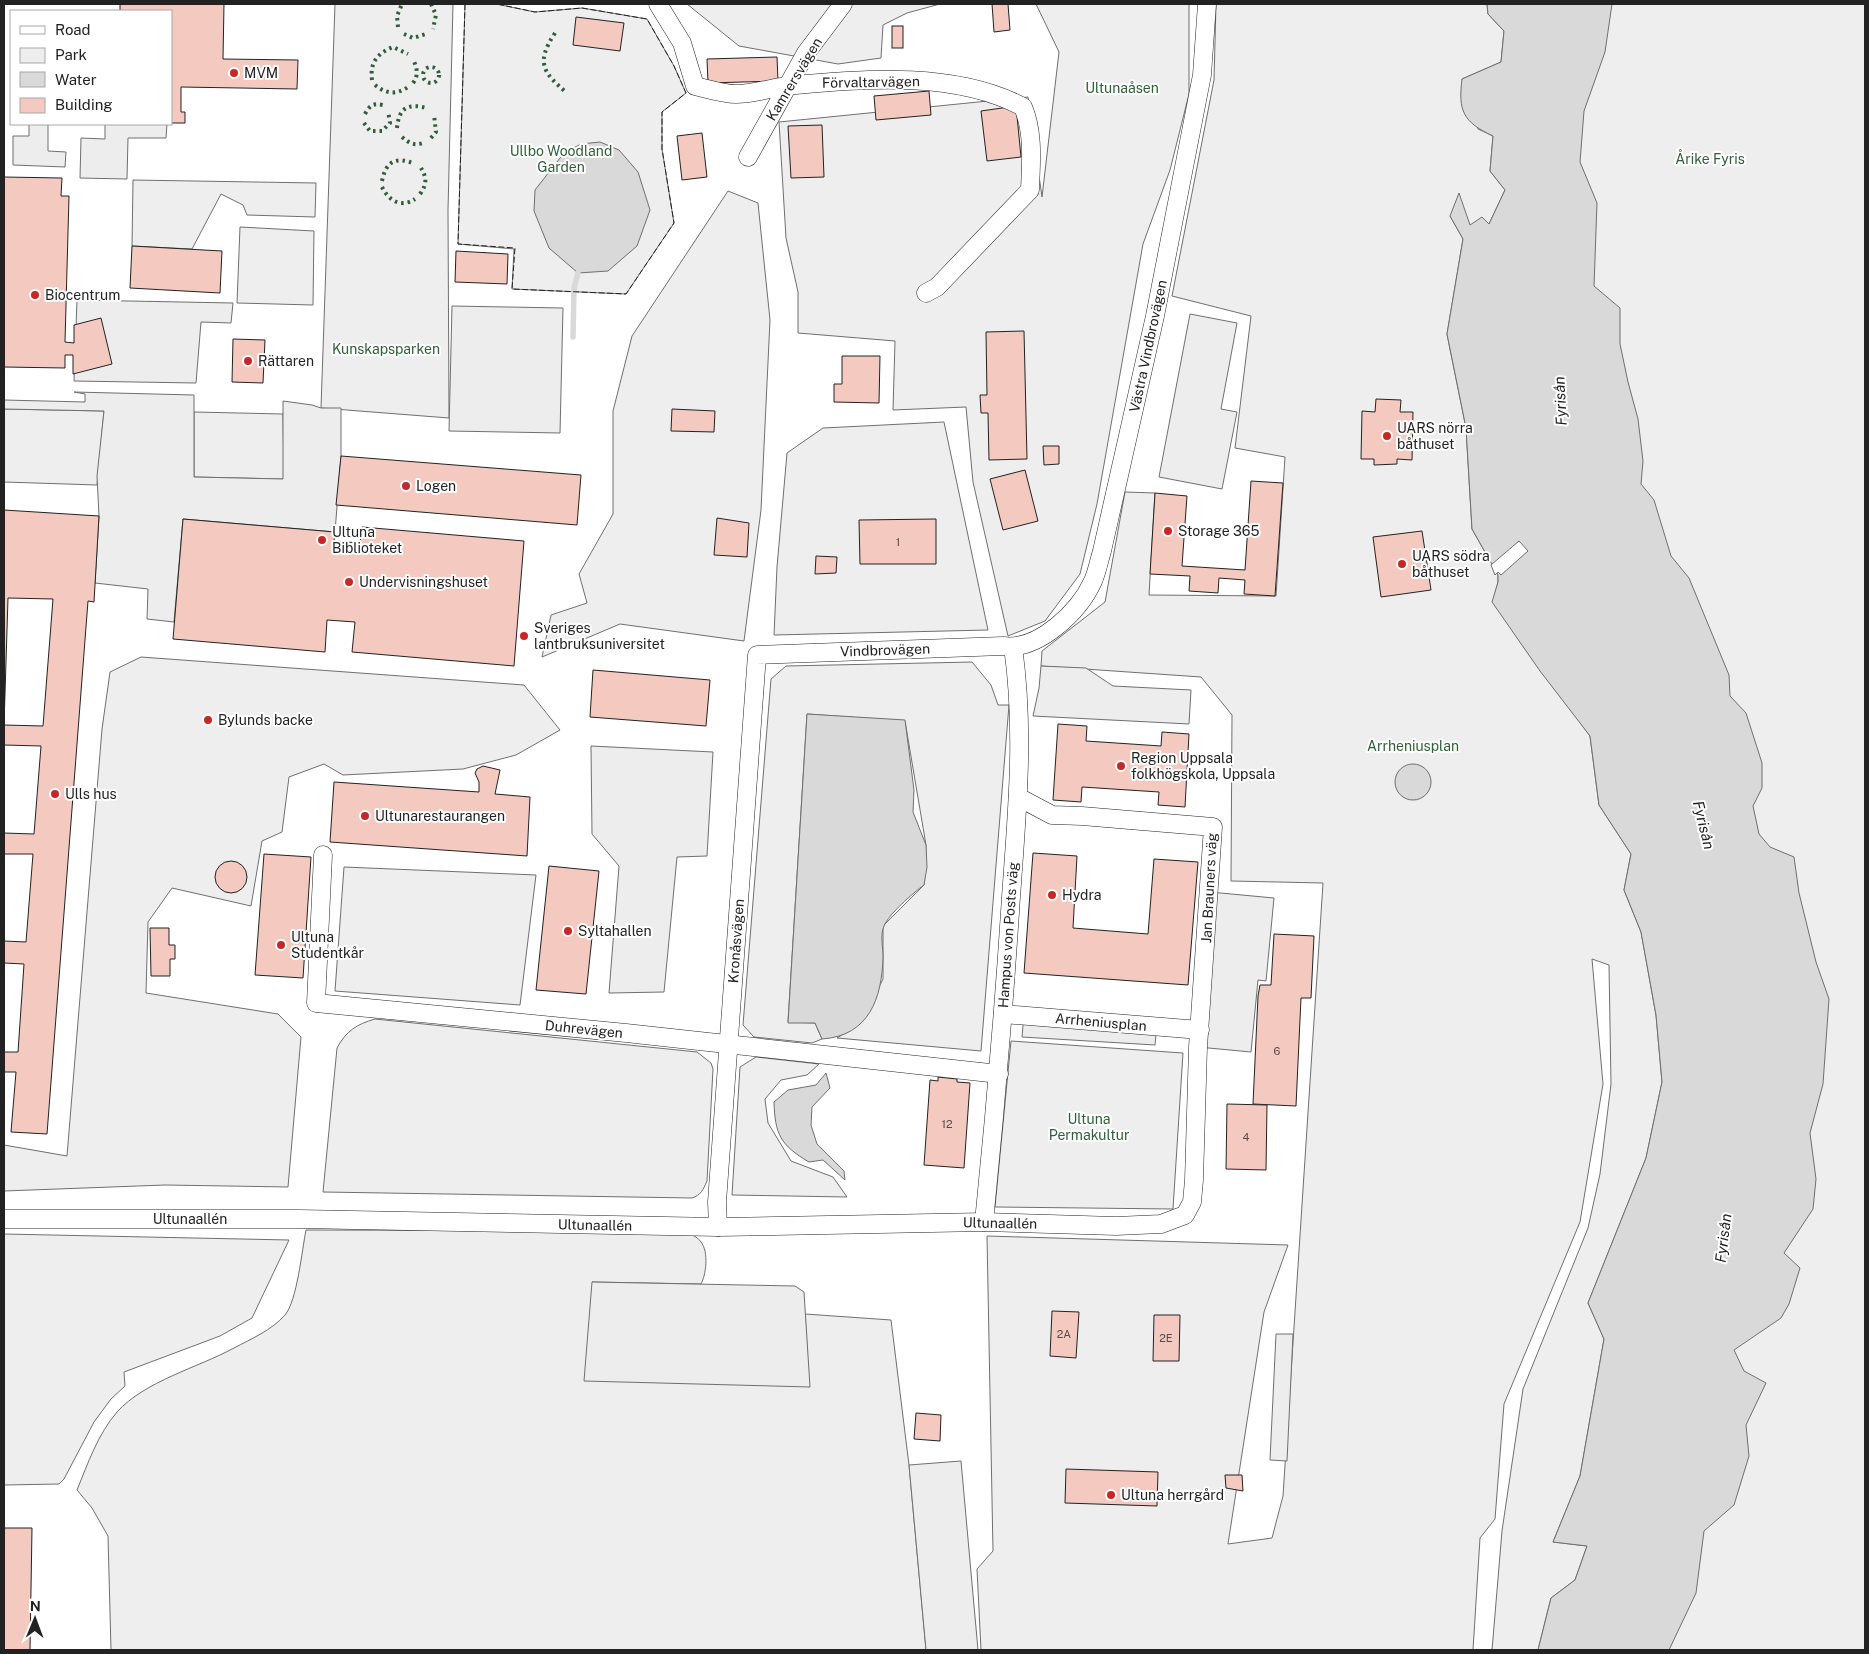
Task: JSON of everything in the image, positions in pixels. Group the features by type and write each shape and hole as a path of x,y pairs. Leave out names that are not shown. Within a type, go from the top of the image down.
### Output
{"street":[{"name":"Förvaltarvägen","path":"658,4 682,44 695,86 736,94 788,85 920,79 1002,95 1024,107 1029,121 1031,140 1030,190 990,229 937,286 926,293"},
{"name":"Kamrersvägen","path":"748,157 806,53 843,4"},
{"name":"Västra Vindbrovägen","path":"1013,647 1037,638 1062,624 1094,581 1156,316 1202,75 1207,4"},
{"name":"Vindbrovägen","path":"757,655 1013,647"},
{"name":"Hampus von Posts väg","path":"984,1222 999,1074 1018,797 1018,684 1013,647"},
{"name":"Kronåsvägen","path":"718,1227 717,1202 757,655"},
{"name":"Jan Brauners väg","path":"1018,797 1052,815 1213,827 1200,1030"},
{"name":"Duhrevägen","path":"323,855 316,1003 999,1074"},
{"name":"Arrheniusplan","path":"1003,1014 1200,1030"},
{"name":"Ultunaallén","path":"4,1219 300,1219 718,1227 984,1222 1116,1226 1161,1224 1185,1215 1192,1202 1200,1030"}],"green space":[{"name":"Kunskapsparken","path":"335,4 453,4 448,210 449,418 321,408"},
{"name":"Ullbo Woodland Garden","path":"465,4 496,4 535,12 582,8 647,19 674,66 686,93 662,112 662,149 674,223 626,294 512,289 514,249 458,244"},
{"path":"687,4 940,4 907,13 883,25 881,58 838,64 739,46"},
{"name":"Ultunaåsen","path":"1036,4 1189,4 1189,94 1170,170 1143,244 1097,504 1080,574 1045,621 1008,636 973,482 966,407 893,410 895,341 798,333 798,292 786,238 779,122 1028,97 1042,197 1059,52"},
{"path":"1216,4 1487,4 1488,14 1504,31 1501,62 1462,79 1478,129 1493,136 1490,171 1505,190 1489,224 1470,226 1450,216 1463,239 1447,334 1466,428 1472,529 1498,575 1493,602 1590,736 1599,805 1631,854 1624,890 1641,932 1656,1015 1662,1082 1646,1158 1588,1303 1604,1339 1580,1476 1553,1542 1587,1546 1575,1580 1551,1598 1538,1650 1492,1650 1502,1531 1523,1389 1588,1228 1600,1174 1611,1084 1609,965 1592,959 1603,1084 1580,1222 1504,1404 1495,1519 1480,1538 1473,1650 981,1650 977,1569 993,1551 987,1236 1288,1245 1264,1312 1228,1544 1272,1538 1283,1496 1323,883 1231,881 1232,715 1201,677 1041,666 1042,651 1105,602 1125,492 1155,493 1149,595 1276,596 1285,457 1235,448 1251,316 1172,296 1214,80"},
{"name":"Årike Fyris","path":"1551,4 1865,4 1865,1650 1615,1650 1749,1009 1559,428"},
{"path":"133,180 316,183 315,217 247,215 243,205 221,194 192,249 132,246"},
{"path":"728,191 758,203 770,320 761,510 744,641 620,624 542,657 551,615 587,603 579,574 613,514 613,411 632,336"},
{"path":"240,227 314,231 313,305 237,303"},
{"path":"4,409 104,411 97,485 4,482"},
{"path":"194,412 283,414 284,479 194,477"},
{"path":"944,422 988,630 774,635 777,567 787,453 823,428"},
{"path":"141,657 524,685 560,730 516,755 463,769 343,775 324,764 289,777 282,832 262,841 251,906 172,888 148,922 146,993 278,1014 301,1037 288,1187 165,1185 4,1191 4,1145 67,1156 102,729 110,672"},
{"path":"972,662 991,685 998,705 1009,705 981,1051 837,1038 861,1023 883,979 883,926 924,885 926,845 905,721 807,714 788,1022 815,1023 822,1039 812,1043 754,1037 743,1025 771,679 786,666"},
{"path":"344,867 536,875 520,1005 335,991"},
{"path":"375,1019 697,1052 711,1063 713,1069 707,1181 700,1194 692,1198 323,1192 337,1048 344,1037 353,1029"},
{"name":"Ultuna Permakultur","path":"1011,1041 1183,1053 1173,1209 995,1207"},
{"path":"756,1057 819,1064 807,1075 781,1080 765,1099 768,1123 791,1161 833,1177 847,1197 732,1195 740,1067"},
{"path":"306,1230 685,1231 700,1240 704,1246 706,1257 701,1284 592,1282 809,1387 805,1314 891,1320 909,1465 926,1650 111,1650 108,1536 92,1508 77,1490 94,1449 110,1421 129,1401 157,1383 254,1338 268,1330 285,1315 293,1299 296,1287"},
{"path":"4,1234 289,1240 252,1318 220,1336 124,1372 125,1386 111,1399 94,1422 64,1479 59,1484 4,1485"}],"shaded area":[{"path":"29,125 48,125 48,151 66,152 65,167 13,165 13,136 29,136"},
{"path":"105,125 167,125 166,138 128,138 127,179 80,178 81,138 105,139"},
{"path":"77,300 233,303 231,323 201,322 196,383 74,381"},
{"path":"452,306 563,308 560,433 449,431"},
{"path":"1190,314 1237,323 1221,409 1237,412 1222,489 1159,477"},
{"path":"74,392 194,395 194,477 283,479 283,401 321,408 341,408 341,456 335,532 183,519 174,622 147,619 148,589 95,583 99,516 97,476 104,411 4,409 4,400 85,402 85,394"},
{"path":"1041,666 1086,668 1113,686 1191,690 1189,724 1033,716 1039,688"},
{"path":"591,746 713,752 707,856 677,857 664,992 609,993 619,866 592,834"},
{"path":"1210,892 1274,898 1266,981 1258,980 1251,1052 1198,1047"},
{"path":"1024,1014 1157,1024 1155,1045 1022,1037"},
{"path":"592,1282 795,1286 804,1292 810,1387 584,1381"},
{"path":"1276,1334 1293,1334 1287,1461 1270,1460"},
{"path":"961,1461 978,1650 926,1650 909,1465"}],"water":[{"name":"Fyrisån","path":"1487,4 1612,4 1605,52 1584,111 1580,162 1597,203 1594,286 1620,308 1620,344 1638,419 1643,461 1641,484 1654,500 1671,556 1689,578 1729,675 1730,696 1746,713 1762,763 1762,788 1753,806 1759,834 1770,847 1794,857 1799,893 1816,962 1829,999 1823,1084 1810,1133 1816,1179 1813,1209 1784,1253 1800,1268 1789,1304 1781,1318 1734,1350 1744,1371 1766,1383 1746,1425 1749,1456 1734,1505 1704,1531 1696,1593 1669,1650 1538,1650 1551,1598 1575,1580 1587,1546 1553,1542 1580,1476 1604,1339 1588,1303 1646,1158 1662,1082 1656,1015 1641,932 1624,890 1631,854 1599,805 1590,736 1540,671 1492,602 1498,582 1498,575 1472,529 1466,428 1447,334 1463,239 1450,216 1459,193 1470,225 1482,217 1489,224 1505,190 1490,171 1493,136 1475,126 1469,120 1462,107 1461,99 1462,79 1501,62 1504,31 1488,14"},
{"path":"600,142 619,150 638,172 650,210 637,246 608,271 578,273 549,248 534,211 535,190 564,153 581,144"},
{"path":"807,714 905,720 914,790 913,812 926,845 927,867 924,885 896,910 886,921 883,929 880,987 870,1012 862,1023 851,1031 822,1039 815,1023 788,1023"},
{"path":"1413,764 1420,765 1426,769 1430,775 1430,789 1426,795 1420,799 1413,800 1406,799 1400,795 1396,789 1395,782 1396,775 1400,769 1406,765"},
{"path":"826,1073 830,1088 812,1107 811,1125 817,1144 844,1171 845,1180 823,1160 809,1162 791,1150 781,1138 776,1122 774,1102 788,1090 816,1085"}],"pier":[{"path":"1519,541 1528,551 1501,575 1498,572 1495,575 1491,565"}],"building":[{"name":"MVM","path":"120,4 224,4 223,59 298,60 297,89 181,87 181,112 185,112 185,123 172,123 172,10 120,10"},
{"path":"992,4 1008,4 1010,30 994,32"},
{"path":"576,17 624,23 620,51 573,45"},
{"path":"892,26 903,26 903,48 892,48"},
{"path":"777,57 778,81 708,83 707,59"},
{"path":"929,91 931,115 876,120 874,96"},
{"path":"1016,106 1021,157 987,161 981,111"},
{"path":"822,125 824,177 791,178 788,126"},
{"path":"702,133 707,177 682,180 677,136"},
{"name":"Biocentrum","path":"4,177 62,178 61,196 69,196 65,342 74,343 74,325 101,318 112,364 73,374 73,355 65,355 65,368 4,367"},
{"path":"132,246 222,251 220,293 130,288"},
{"path":"456,251 508,254 507,284 455,282"},
{"path":"1024,331 1027,459 989,460 988,413 981,413 980,395 987,395 986,332"},
{"name":"Rättaren","path":"233,339 265,340 263,383 232,382"},
{"path":"842,356 880,356 879,403 834,402 834,384 842,384"},
{"name":"UARS nörra båthuset","path":"1376,399 1401,400 1400,412 1413,412 1412,460 1397,459 1397,464 1374,465 1374,459 1361,459 1362,411 1375,412"},
{"path":"672,409 715,411 714,432 671,431"},
{"path":"1043,446 1059,446 1059,464 1044,465"},
{"path":"341,456 581,475 577,525 336,505"},
{"path":"1025,470 1038,521 1003,530 990,479"},
{"name":"Storage 365","path":"1251,481 1283,483 1275,596 1244,594 1245,580 1219,578 1218,593 1189,591 1190,576 1150,574 1155,493 1187,496 1182,566 1245,570"},
{"name":"Ulls hus","path":"4,510 99,516 94,602 88,601 47,1134 11,1132 16,1072 4,1072 4,1052 18,1052 24,964 4,963 4,941 26,942 33,854 4,854 4,833 34,834 41,746 4,745","holes":["8,598 53,599 43,726 4,725"]},
{"path":"717,518 749,523 747,557 714,555"},
{"name":"Undervisningshuset","path":"183,519 335,532 334,541 360,543 362,527 524,541 514,666 352,652 355,622 327,620 325,652 173,639"},
{"path":"936,519 936,564 860,564 859,520"},
{"name":"UARS södra båthuset","path":"1422,531 1431,590 1381,597 1373,537"},
{"path":"816,556 837,557 836,573 815,574"},
{"path":"593,670 710,680 706,726 590,717"},
{"name":"Region Uppsala folkhögskola, Uppsala","path":"1058,724 1087,726 1086,741 1161,746 1162,732 1189,734 1185,807 1158,805 1159,792 1082,787 1081,802 1053,800"},
{"path":"483,766 500,770 495,794 530,797 527,856 330,842 334,782 479,792 479,782 475,773 477,769"},
{"name":"Hydra","path":"1033,853 1077,856 1073,928 1148,934 1154,859 1198,862 1188,985 1024,973"},
{"name":"Ultuna Studentkår","path":"264,854 311,857 303,978 255,975"},
{"path":"231,861 237,862 242,866 246,871 246,883 242,888 237,892 231,893 225,892 220,888 216,883 215,877 216,871 220,866 225,862"},
{"name":"Syltahallen","path":"549,866 599,871 586,994 536,990"},
{"path":"150,928 169,928 169,945 175,945 175,959 170,959 170,976 151,976"},
{"path":"1274,934 1314,936 1311,998 1301,998 1296,1106 1253,1104 1258,996 1260,985 1271,985"},
{"path":"938,1077 957,1079 957,1082 970,1083 964,1168 924,1165 930,1080 938,1081"},
{"path":"1227,1104 1267,1105 1266,1170 1226,1169"},
{"path":"1052,1311 1079,1312 1076,1358 1050,1356"},
{"path":"1154,1315 1180,1315 1179,1361 1153,1361"},
{"path":"916,1413 941,1415 940,1441 914,1439"},
{"name":"Ultuna herrgård","path":"1066,1469 1158,1472 1157,1506 1065,1503"},
{"path":"1225,1475 1242,1475 1243,1491 1226,1488"},
{"path":"4,1528 32,1528 30,1650 4,1650"}],"waterway":[{"path":"573,337 574,288 578,273"}],"hedge":[{"path":"398,27 397,16 402,4"},
{"path":"431,4 436,15 433,29"},
{"path":"555,33 545,52 544,66 552,79 567,93"},
{"path":"404,34 413,38 426,34"},
{"path":"372,80 373,64 382,53 393,47 408,54"},
{"path":"413,59 417,71 413,83"},
{"path":"428,67 434,67 439,72 439,75 437,81 428,83 423,78 423,72 428,67"},
{"path":"375,85 387,92 395,92 408,87"},
{"path":"365,114 372,105 383,105"},
{"path":"397,128 400,116 405,109 414,106 427,108"},
{"path":"364,123 370,131 382,131 390,123 388,111"},
{"path":"431,138 436,132 434,115"},
{"path":"402,137 412,143 423,143"},
{"path":"382,181 386,169 393,162 402,160 415,164"},
{"path":"420,194 425,181 421,168"},
{"path":"382,187 388,196 396,202 405,203 415,199"}],"fence":[{"path":"465,4 458,244 515,248 512,289 626,294 674,223 662,149 662,112 686,93 674,66 647,19 582,8 535,12 497,4"}],"place":[{"name":"MVM","path":"234,73"},
{"name":"Biocentrum","path":"35,295"},
{"name":"Rättaren","path":"248,361"},
{"name":"UARS nörra båthuset","path":"1387,436"},
{"name":"Logen","path":"406,486"},
{"name":"Storage 365","path":"1168,531"},
{"name":"Ultuna Biblioteket","path":"322,540"},
{"name":"UARS södra båthuset","path":"1402,564"},
{"name":"Undervisningshuset","path":"349,582"},
{"name":"Sveriges lantbruksuniversitet","path":"524,636"},
{"name":"Bylunds backe","path":"208,720"},
{"name":"Region Uppsala folkhögskola, Uppsala","path":"1121,766"},
{"name":"Ulls hus","path":"55,794"},
{"name":"Ultunarestaurangen","path":"365,816"},
{"name":"Hydra","path":"1052,895"},
{"name":"Syltahallen","path":"568,931"},
{"name":"Ultuna Studentkår","path":"281,945"},
{"name":"Ultuna herrgård","path":"1111,1495"}]}
